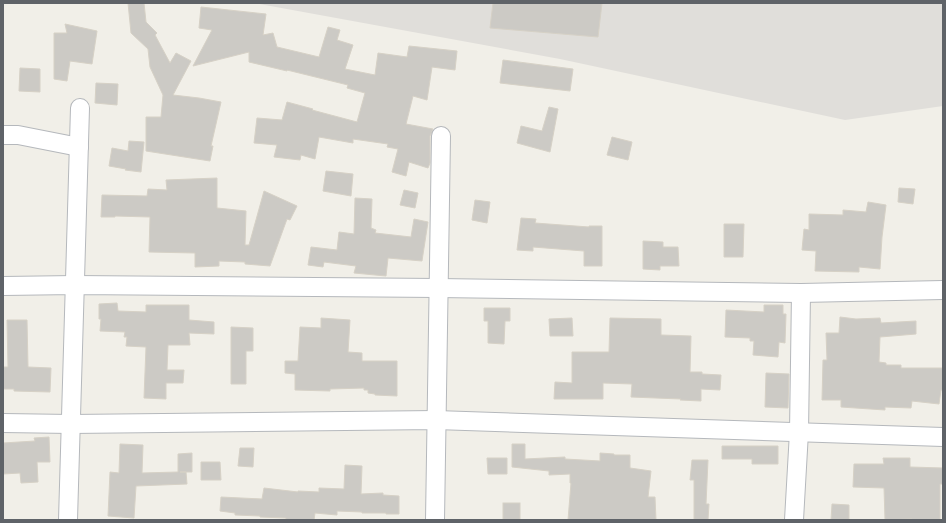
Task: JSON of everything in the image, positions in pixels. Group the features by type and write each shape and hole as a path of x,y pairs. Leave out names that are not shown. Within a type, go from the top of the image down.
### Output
{"street":[{"path":"68,520 80,108"},
{"path":"3,135 18,135 79,147"},
{"path":"435,520 441,136"},
{"path":"3,286 438,288 801,293 943,290"},
{"path":"794,520 799,432 801,293"},
{"path":"3,423 71,424 436,420 943,437"}],"shaded area":[{"path":"254,3 943,3 943,106 845,120 560,59"}],"building":[{"path":"128,3 144,3 146,22 157,33 155,35 170,63 176,53 191,61 173,95 221,102 211,146 213,146 210,161 146,151 146,117 161,117 163,95 150,67 148,49 131,33"},
{"path":"493,3 602,3 598,37 490,28"},
{"path":"201,7 266,14 263,35 273,33 277,47 319,57 328,27 340,30 337,40 353,45 345,69 375,75 378,53 407,57 409,46 457,51 455,70 432,67 427,100 413,96 406,124 433,129 430,136 430,163 428,168 409,162 406,176 392,172 398,149 387,147 388,144 353,139 353,143 319,137 315,159 301,155 300,160 274,157 277,145 254,143 257,118 282,120 287,102 357,122 365,93 347,88 348,85 249,62 249,52 193,66 212,30 199,28"},
{"path":"65,24 97,31 92,64 70,61 67,81 54,79 54,33 67,33"},
{"path":"503,60 573,69 570,91 500,83"},
{"path":"20,68 40,69 40,92 19,91"},
{"path":"96,83 118,84 117,105 95,103"},
{"path":"549,107 558,109 550,152 517,143 521,126 542,131"},
{"path":"612,137 632,142 628,160 607,155"},
{"path":"129,141 144,142 141,172 109,166 112,148 128,151"},
{"path":"326,171 353,174 351,196 323,191"},
{"path":"217,178 217,208 246,211 245,245 249,245 264,191 297,206 290,220 287,219 270,266 245,264 245,262 219,261 219,266 195,267 195,253 149,252 150,217 101,217 102,195 147,196 148,189 167,190 166,180"},
{"path":"899,188 915,189 913,204 898,202"},
{"path":"404,190 418,193 415,208 400,205"},
{"path":"355,198 372,199 371,228 376,230 375,233 411,237 414,219 428,222 422,261 388,258 386,276 354,273 356,266 324,262 323,267 308,265 311,247 337,250 339,232 354,234"},
{"path":"475,200 490,202 487,223 472,220"},
{"path":"868,202 886,205 880,269 859,267 859,272 815,271 816,251 802,250 804,229 809,230 809,214 843,215 843,210 866,212"},
{"path":"521,218 536,219 535,223 589,227 602,226 602,266 584,266 584,251 533,247 533,251 517,250"},
{"path":"724,224 744,224 743,257 724,257"},
{"path":"643,241 663,242 663,247 678,247 679,266 660,266 660,270 643,269"},
{"path":"117,303 118,311 146,312 146,305 189,305 189,320 214,322 214,334 189,333 190,345 168,345 167,370 184,370 183,383 166,383 166,399 144,398 146,347 126,346 127,337 124,337 125,332 100,331 101,319 99,319 99,304"},
{"path":"764,305 783,305 783,314 786,314 785,343 779,342 778,357 753,355 754,341 750,341 750,338 725,337 726,310 764,312"},
{"path":"484,308 510,308 510,321 505,321 504,344 488,343 488,321 484,321"},
{"path":"840,317 856,319 880,318 881,323 916,321 916,334 880,337 879,362 886,363 886,365 901,365 901,368 943,368 943,390 941,390 939,404 912,401 911,408 885,407 885,410 841,407 841,400 822,400 823,360 827,360 826,333 839,333"},
{"path":"321,318 350,320 348,352 362,353 362,361 397,361 397,396 375,395 368,393 368,390 364,390 364,388 330,389 330,391 295,390 295,374 285,373 285,361 298,361 300,327 321,328"},
{"path":"572,318 573,336 550,336 549,319"},
{"path":"610,318 661,319 661,335 691,336 690,372 721,375 720,390 701,389 701,401 680,400 681,399 631,397 632,384 603,383 603,399 554,399 555,382 572,383 572,352 609,352"},
{"path":"7,320 27,320 28,367 51,368 50,392 14,391 14,389 3,389 3,367 8,367"},
{"path":"231,327 253,328 253,351 246,351 246,384 231,384"},
{"path":"766,373 789,374 788,408 765,407"},
{"path":"49,437 50,462 37,462 38,482 21,483 20,473 3,474 3,443 35,441 34,438"},
{"path":"120,444 143,445 142,473 178,472 178,454 192,453 192,472 186,472 187,484 136,486 134,518 108,516 110,472 119,473"},
{"path":"512,444 525,444 525,459 565,457 565,459 600,461 600,453 630,455 630,468 651,471 648,497 655,497 656,520 568,520 571,483 570,474 549,475 549,471 512,467"},
{"path":"722,446 778,446 778,464 752,464 752,459 722,459"},
{"path":"240,448 254,448 253,467 238,466"},
{"path":"487,458 507,458 507,474 488,474"},
{"path":"883,458 910,458 910,467 943,468 943,484 940,484 940,520 885,520 884,488 853,487 854,464 884,464"},
{"path":"692,460 708,460 706,504 709,504 708,520 694,520 694,480 690,480"},
{"path":"201,462 220,462 221,480 201,480"},
{"path":"345,465 362,466 361,494 383,493 383,495 399,496 399,514 337,511 337,515 315,513 314,520 286,520 286,518 235,515 235,513 220,511 221,497 262,499 264,488 298,492 319,492 319,488 344,489"},
{"path":"503,503 520,503 520,520 503,520"},
{"path":"832,504 849,505 849,520 831,520"}]}
